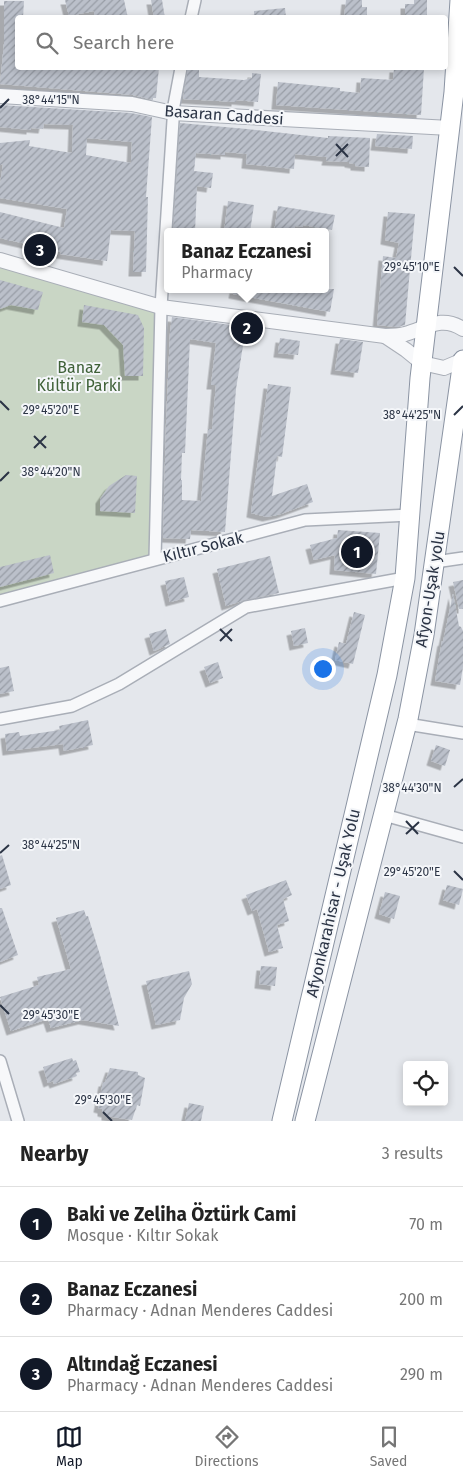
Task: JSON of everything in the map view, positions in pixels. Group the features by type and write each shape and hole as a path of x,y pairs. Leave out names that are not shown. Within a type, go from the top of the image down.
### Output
{"highway":[{"name":"Afyonkarahisar - Uşak Yolu","path":"282,1121 388,675 405,578 422,363 454,92 460,0"},
{"name":"Afyon-Uşak yolu","path":"384,815 407,724 424,635 463,360"},
{"name":"Afyonkarahisar - Uşak Yolu","path":"306,1121 384,815"}],"street":[{"path":"192,15 195,0"},
{"path":"166,228 173,113 181,70"},
{"name":"Basaran Caddesi","path":"0,96 132,104 173,113 450,128"},
{"path":"156,559 161,307 164,258"},
{"path":"0,260 161,307 384,336 404,335 442,322 456,324 463,329"},
{"path":"384,336 422,363 444,368 463,360"},
{"name":"Kıltır Sokak","path":"0,601 306,520 410,515"},
{"path":"435,562 463,558"},
{"path":"0,719 72,706 118,684 246,607 405,578"},
{"path":"407,724 463,733"},
{"path":"384,815 463,837"},
{"path":"0,1061 18,1121"}],"green space":[{"name":"Banaz Kültür Parki","path":"0,260 161,307 153,560 0,601"}],"building":[{"path":"65,0 124,0 127,15 95,15 94,11 69,15"},
{"path":"151,0 162,0 164,15 154,15"},
{"path":"346,0 362,0 362,7 367,7 367,15 344,15"},
{"path":"414,0 427,0 427,15 405,15 405,4 414,4"},
{"path":"4,1 24,1 23,15 15,15 15,70 159,70 156,98 153,98 153,100 133,95 0,84 4,44"},
{"path":"285,8 286,15 254,15 254,11"},
{"path":"188,70 199,70 199,77 244,80 252,78 252,73 261,74 258,102 183,99"},
{"path":"394,70 424,70 421,115 276,105 278,82 340,88 340,91 360,93 361,78 393,80"},
{"path":"0,105 131,113 152,117 146,197 148,197 146,272 133,272 135,231 111,230 107,261 60,254 61,252 0,238 0,212 64,228 67,209 0,198 3,164 0,165 0,143 30,140 29,146 72,153 73,125 44,124 43,129 31,128 31,130 0,127","holes":["87,138 132,142 131,163 86,155"]},
{"path":"180,123 328,138 328,136 370,138 369,167 355,166 355,164 349,162 326,161 327,157 295,154 294,169 246,164 247,154 225,152 225,155 196,153 194,171 213,173 211,188 197,186 195,228 173,228"},
{"path":"377,134 413,136 412,149 375,146"},
{"path":"228,201 254,205 251,228 225,228"},
{"path":"278,206 335,215 332,230 303,225 303,227 295,226 295,228 275,228"},
{"path":"388,212 415,214 405,325 397,327 377,325 383,256 396,258 399,243 385,240"},
{"path":"0,280 43,292 38,310 11,305 0,309"},
{"path":"329,289 334,289 330,312 233,294 329,293"},
{"path":"84,305 138,315 144,328 143,376 125,376 123,345 104,325 82,322"},
{"path":"172,317 246,327 236,389 225,532 191,530 190,539 163,538","holes":["190,339 216,343 211,385 216,385 212,429 208,429 201,501 182,500 182,453 185,453"]},
{"path":"280,338 300,341 298,355 278,353"},
{"path":"340,339 363,342 358,373 335,370"},
{"path":"268,384 291,387 282,457 277,456 272,496 307,484 313,502 267,517 251,513"},
{"path":"126,475 137,476 135,513 100,511 100,499 109,486"},
{"path":"338,530 380,533 376,574 334,570 335,555 314,560 310,545 337,538"},
{"path":"50,555 54,573 0,587 0,567"},
{"path":"270,556 279,593 226,606 217,569"},
{"path":"184,577 189,597 170,602 165,581"},
{"path":"463,580 463,609 459,609 453,582"},
{"path":"453,594 459,626 463,631 463,667 460,685 435,681"},
{"path":"354,612 365,615 353,664 335,660 339,642 346,644"},
{"path":"305,628 308,643 294,646 291,631"},
{"path":"166,629 170,644 154,651 149,634"},
{"path":"218,662 223,678 210,683 204,667"},
{"path":"9,666 14,691 0,694 0,668"},
{"path":"88,720 93,745 64,751 63,744 7,751 5,734 19,732 20,736 60,730 59,726"},
{"path":"436,745 450,750 445,766 431,761"},
{"path":"2,855 11,885 0,889 0,856"},
{"path":"286,880 292,895 283,899 289,921 277,925 283,948 269,952 257,909 252,911 246,895"},
{"path":"447,885 463,889 459,905 443,900"},
{"path":"385,892 400,896 394,919 379,914"},
{"path":"0,908 2,908 18,955 0,962"},
{"path":"84,910 86,916 88,916 100,955 119,1026 83,1020 51,1028 48,1019 11,1031 0,997 39,985 37,977 71,969 56,918"},
{"path":"261,966 277,967 275,986 259,984"},
{"path":"189,971 192,984 184,998 180,1020 156,1025 146,981"},
{"path":"72,1058 73,1061 76,1060 80,1072 76,1073 77,1076 54,1084 53,1081 48,1083 43,1067"},
{"path":"110,1068 138,1072 138,1075 145,1078 140,1106 137,1105 132,1120 106,1116 102,1109 98,1108 103,1082 105,1082"},
{"path":"189,1103 204,1106 201,1121 185,1121"}],"place":[{"name":"Altındağ Eczanesi","path":"40,250"},
{"name":"Banaz Eczanesi","path":"247,328"},
{"name":"Baki ve Zeliha Öztürk Cami","path":"357,552"}]}
